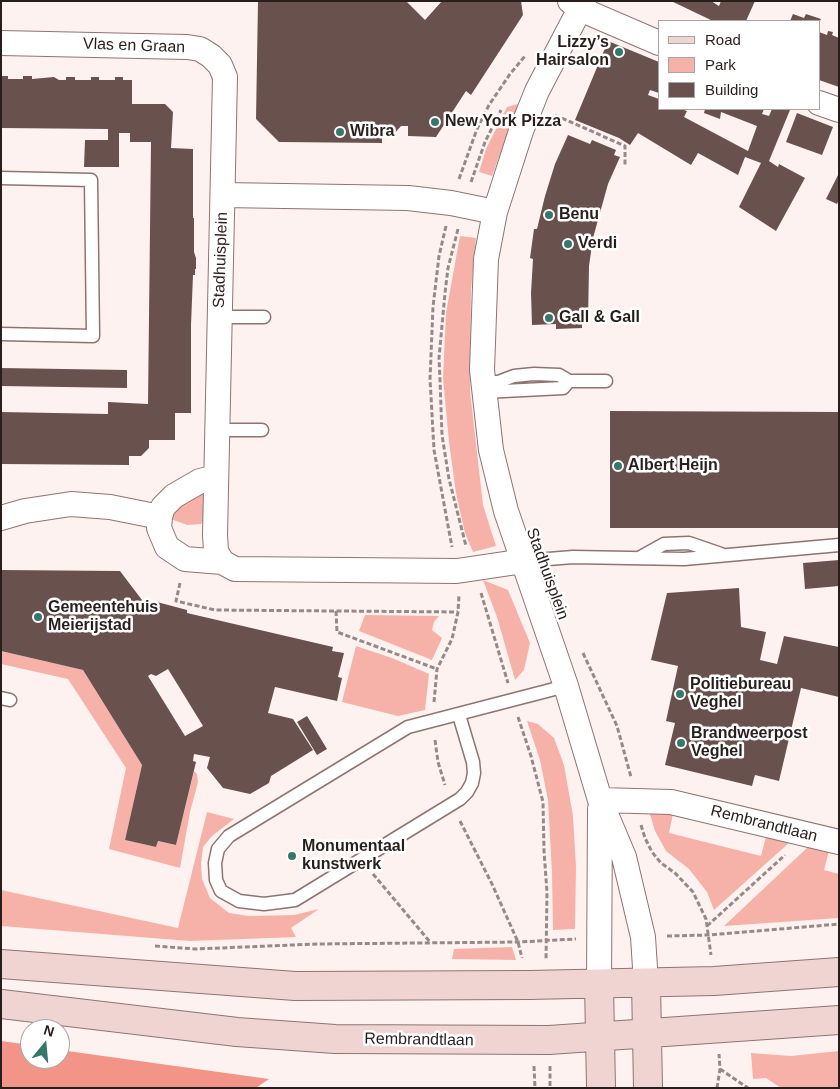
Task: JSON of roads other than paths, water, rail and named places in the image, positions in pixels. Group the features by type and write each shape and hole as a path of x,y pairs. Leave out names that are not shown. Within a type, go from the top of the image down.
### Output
{"main road":[{"path":"1,964 295,986 646,983 714,981 839,972"},
{"path":"646,983 648,1088"},
{"path":"599,984 601,1088"},
{"name":"Rembrandtlaan","path":"1,1004 237,1032 335,1039 532,1040 648,1034 839,1020"}],"street":[{"path":"578,4 658,43"},
{"name":"Stadhuisplein","path":"578,4 531,104 495,212 486,259 482,370 491,450 506,511 566,686 600,800 624,857 643,938 646,983"},
{"name":"Vlas en Graan","path":"1,43 187,47 200,49 211,56 220,65 225,77 223,195"},
{"path":"820,103 839,110"},
{"name":"Stadhuisplein","path":"222,562 216,551 215,535 223,195 408,198 451,203 495,212"},
{"path":"1,518 25,511 71,504 110,506 160,517 163,507 174,496 200,481 216,477"},
{"name":"Stadhuisplein","path":"160,517 159,528 167,547 185,559 222,562 235,569 465,570 524,561"},
{"name":"Stadhuisplein","path":"599,984 600,800"},
{"name":"Rembrandtlaan","path":"600,800 671,802 839,842"}],"lane":[{"path":"1,178 91,180 93,336 1,334"},
{"path":"219,317 264,317"},
{"path":"484,387 563,388 569,382 606,382"},
{"path":"217,430 262,430"},
{"path":"524,561 573,557 684,559 839,545"},
{"path":"459,715 473,762 474,773 472,783 467,792 452,804 295,900 264,904 239,900 221,891 216,880 215,863 218,849 229,836 408,728 566,686"}],"place":[{"name":"Lizzy’s Hairsalon","path":"619,52"},
{"name":"New York Pizza","path":"435,122"},
{"name":"Wibra","path":"340,132"},
{"name":"Benu","path":"549,215"},
{"name":"Verdi","path":"568,244"},
{"name":"Gall & Gall","path":"549,318"},
{"name":"Albert Heijn","path":"618,466"},
{"name":"Gemeentehuis Meierijstad","path":"38,617"},
{"name":"Politiebureau Veghel","path":"680,694"},
{"name":"Brandweerpost Veghel","path":"681,743"},
{"name":"Monumentaal kunstwerk","path":"292,856"}]}
